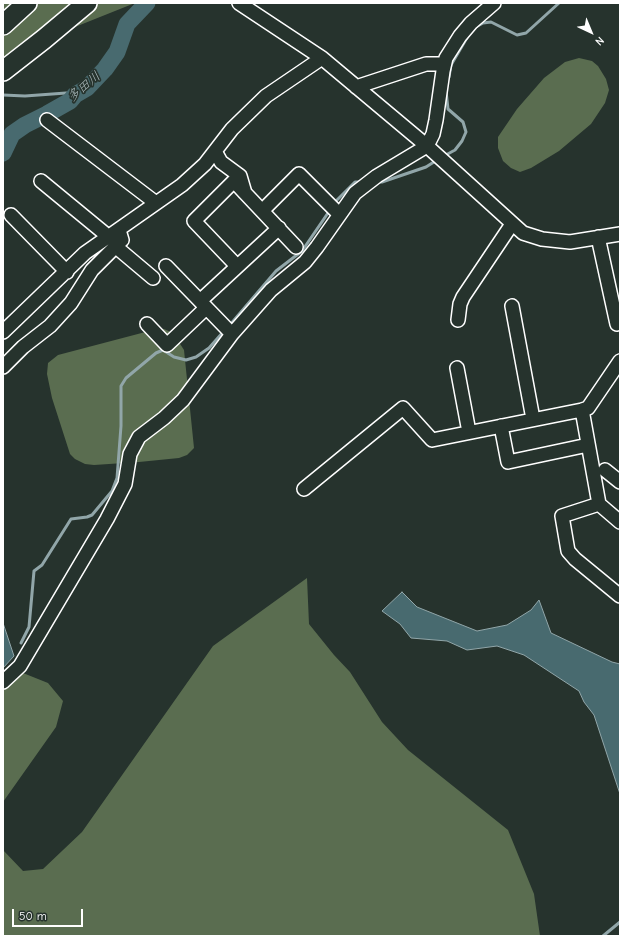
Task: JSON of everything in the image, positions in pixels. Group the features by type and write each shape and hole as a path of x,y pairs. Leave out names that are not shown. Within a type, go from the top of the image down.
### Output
{"highway":[{"path":"3,25 27,3"},
{"path":"3,70 44,39 87,3"}],"street":[{"path":"239,3 322,58 427,146 523,234 542,240 570,242 620,234"},
{"path":"3,682 20,666 107,519 125,484 130,454 139,437 164,418 183,400 232,334 271,290 305,262 355,193 376,176 427,146 433,134 446,58 460,36 471,23 494,3"},
{"path":"3,332 86,253 114,238 156,203 182,185 205,164 232,128 266,96 322,58"},
{"path":"356,87 426,64 444,64"},
{"path":"47,120 156,203"},
{"path":"215,151 221,162 240,176 245,193"},
{"path":"262,211 299,174 339,214"},
{"path":"41,181 114,238 153,278"},
{"path":"238,266 194,221 234,181 296,247"},
{"path":"10,215 67,272"},
{"path":"458,320 460,304 463,297 512,224"},
{"path":"147,324 167,345 238,266 279,228"},
{"path":"598,237 617,324"},
{"path":"3,367 23,347 50,326 66,309 114,238"},
{"path":"166,266 232,334"},
{"path":"512,306 533,419"},
{"path":"304,489 403,408 432,440 582,410 588,408 620,362"},
{"path":"457,368 469,432"},
{"path":"582,410 599,504 620,522"},
{"path":"501,426 508,462 588,445"},
{"path":"605,470 620,482"},
{"path":"599,504 562,516 568,551 575,559 620,596"}],"green space":[{"path":"3,3 135,3 45,39 3,60"},
{"path":"579,58 592,61 598,66 606,79 609,90 605,103 591,124 559,151 531,168 520,172 511,168 503,161 498,148 498,137 517,109 544,78 565,62"},
{"path":"164,329 173,333 184,350 194,448 187,455 179,458 139,462 94,465 85,464 75,459 70,454 52,398 47,374 48,363 58,355 153,330"},
{"path":"307,578 309,624 350,672 382,722 408,750 508,830 534,894 540,936 3,936 3,850 23,871 43,869 82,832 213,646"},
{"path":"23,673 48,683 63,701 56,727 3,802 3,681"}],"water":[{"path":"402,592 417,607 477,631 507,625 531,610 539,600 551,633 612,662 620,664 620,794 594,715 584,702 579,691 524,655 497,646 467,650 447,641 411,638 400,624 382,611"},
{"path":"3,623 14,656 3,668"}],"waterway":[{"name":"多田川","path":"3,153 12,134 25,125 70,101 75,95 87,88 105,69 117,52 127,24 147,3"},
{"path":"474,28 483,23 491,22 517,35 526,33 559,3"},
{"path":"449,77 451,65 468,36"},
{"path":"444,156 455,150 462,141 466,132 463,122 448,109 446,91"},
{"path":"3,95 25,96 66,93 75,95"},
{"path":"377,182 382,182 426,167 437,160"},
{"path":"334,203 355,182 362,182"},
{"path":"229,326 276,271 302,251 330,210"},
{"path":"21,643 29,627 34,571 42,565 71,519 92,515 112,491 117,478 121,426 121,386 126,378 156,353 163,350 174,357 186,360 196,357 209,348 224,331"},
{"path":"603,936 620,922"}]}
